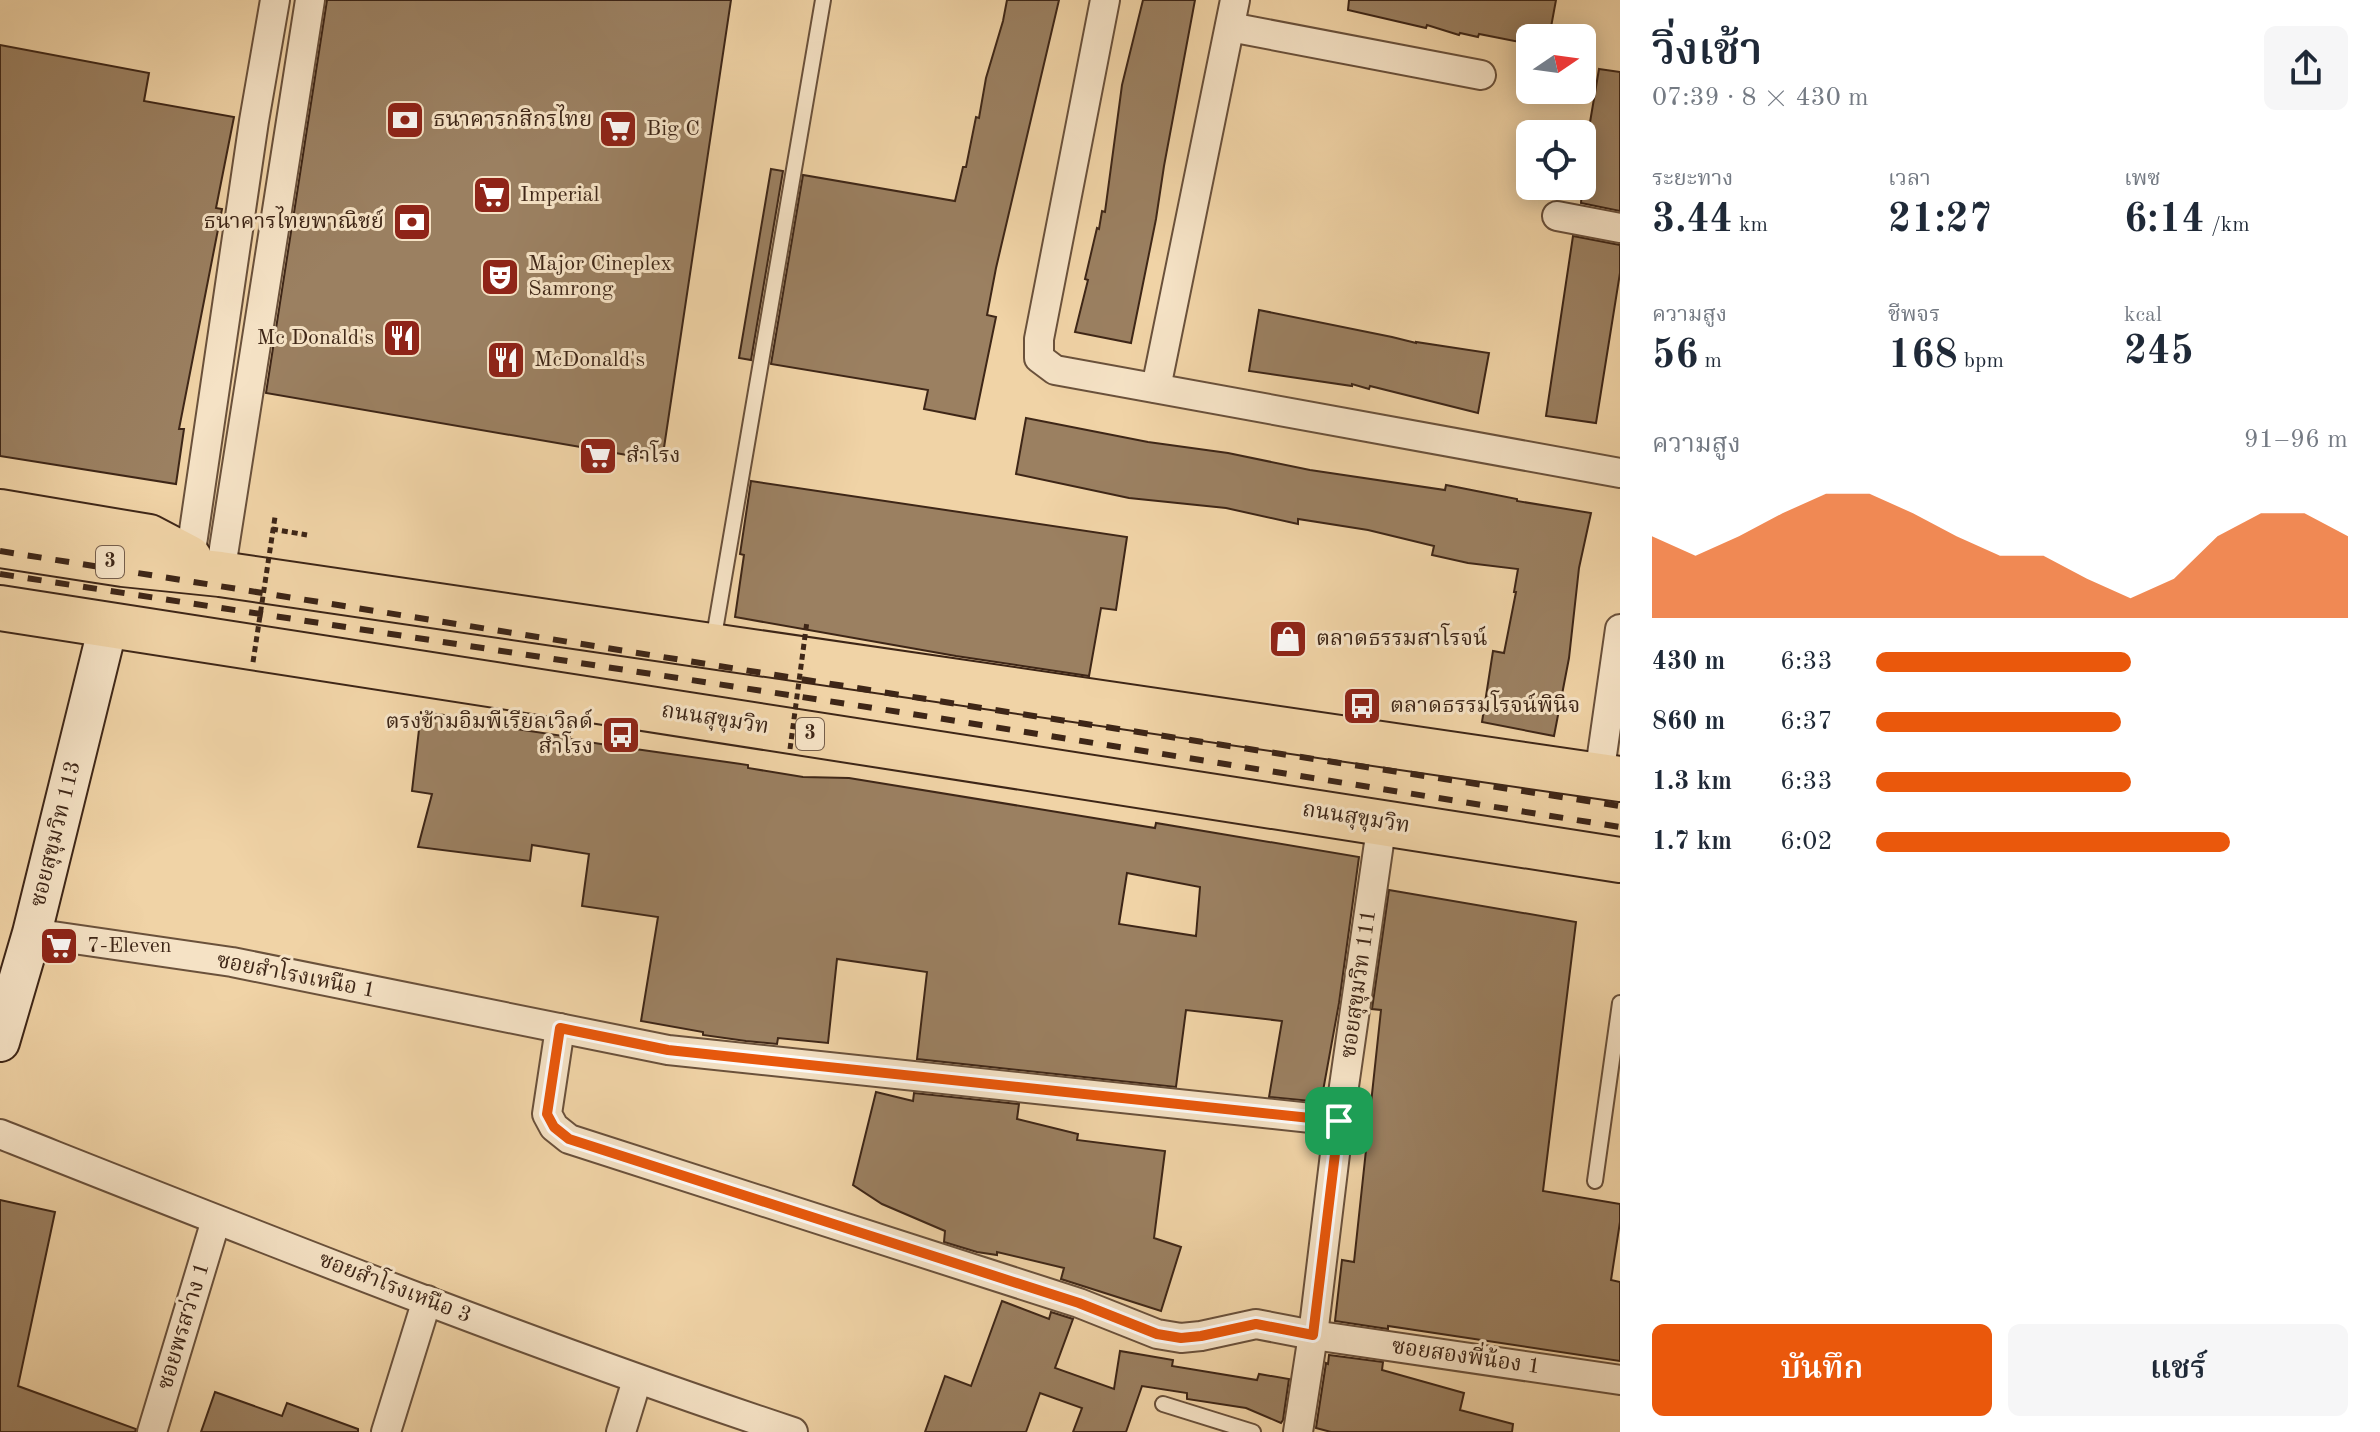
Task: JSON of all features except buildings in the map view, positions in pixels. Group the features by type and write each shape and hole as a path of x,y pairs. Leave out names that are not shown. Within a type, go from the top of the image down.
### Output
{"highway":[{"path":"0,512 149,537 205,566"},
{"name":"3","path":"0,545 123,564 205,566 712,647 1610,777"},
{"name":"ถนนสุขุมวิท","path":"0,608 1620,860"},
{"path":"0,625 49,633 108,626"}],"main road":[{"name":"ซอยสุขุมวิท 113","path":"0,1042 32,933 108,626"}],"street":[{"path":"205,566 252,136 275,0"},
{"path":"205,566 310,0"},
{"path":"1105,0 1039,339 1039,358 1055,370 1620,473"},
{"path":"1156,388 1233,14 1481,75"},
{"path":"1557,216 1620,228"},
{"path":"1610,777 1620,629"},
{"name":"ซอยสุขุมวิท 111","path":"1298,1432 1382,822"},
{"name":"ซอยสำโรงเหนือ 1","path":"32,933 232,962 668,1050 1339,1121"},
{"name":"ซอยสองพี่น้อง 1","path":"560,1028 547,1114 554,1127 569,1139 1079,1303 1157,1334 1193,1337 1256,1324 1620,1380"},
{"name":"ซอยสำโรงเหนือ 3","path":"0,1134 216,1220 637,1380 793,1432"},
{"name":"ซอยพรสว่าง 1","path":"152,1432 216,1220"},
{"path":"386,1432 427,1300"},
{"path":"621,1432 637,1380"}],"lane":[{"path":"712,647 823,0"},
{"path":"1595,1181 1620,1003"},
{"path":"1163,1404 1253,1432"}],"path":[{"path":"253,662 275,517"},
{"path":"272,529 307,535"},
{"path":"790,749 807,621"}],"railway":[{"path":"0,551 1620,806"},
{"path":"0,574 906,713 1620,827"}],"place":[{"name":"ธนาคารกสิกรไทย","path":"405,120"},
{"name":"Big C","path":"618,129"},
{"name":"Imperial","path":"492,195"},
{"name":"ธนาคารไทยพาณิชย์","path":"412,222"},
{"name":"Major Cineplex Samrong","path":"500,277"},
{"name":"Mc Donald's","path":"402,338"},
{"name":"McDonald's","path":"506,360"},
{"name":"สำโรง","path":"598,456"},
{"name":"ตลาดธรรมสาโรจน์","path":"1288,639"},
{"name":"ตลาดธรรมโรจน์พินิจ","path":"1362,706"},
{"name":"ตรงข้ามอิมพีเรียลเวิลด์ สําโรง","path":"621,735"},
{"name":"7-Eleven","path":"59,946"}],"route":[{"path":"560,1028 668,1050 1339,1121 1313,1335 1256,1324 1181,1338 1157,1334 1079,1303 569,1139 554,1127 547,1114 560,1028"}]}
